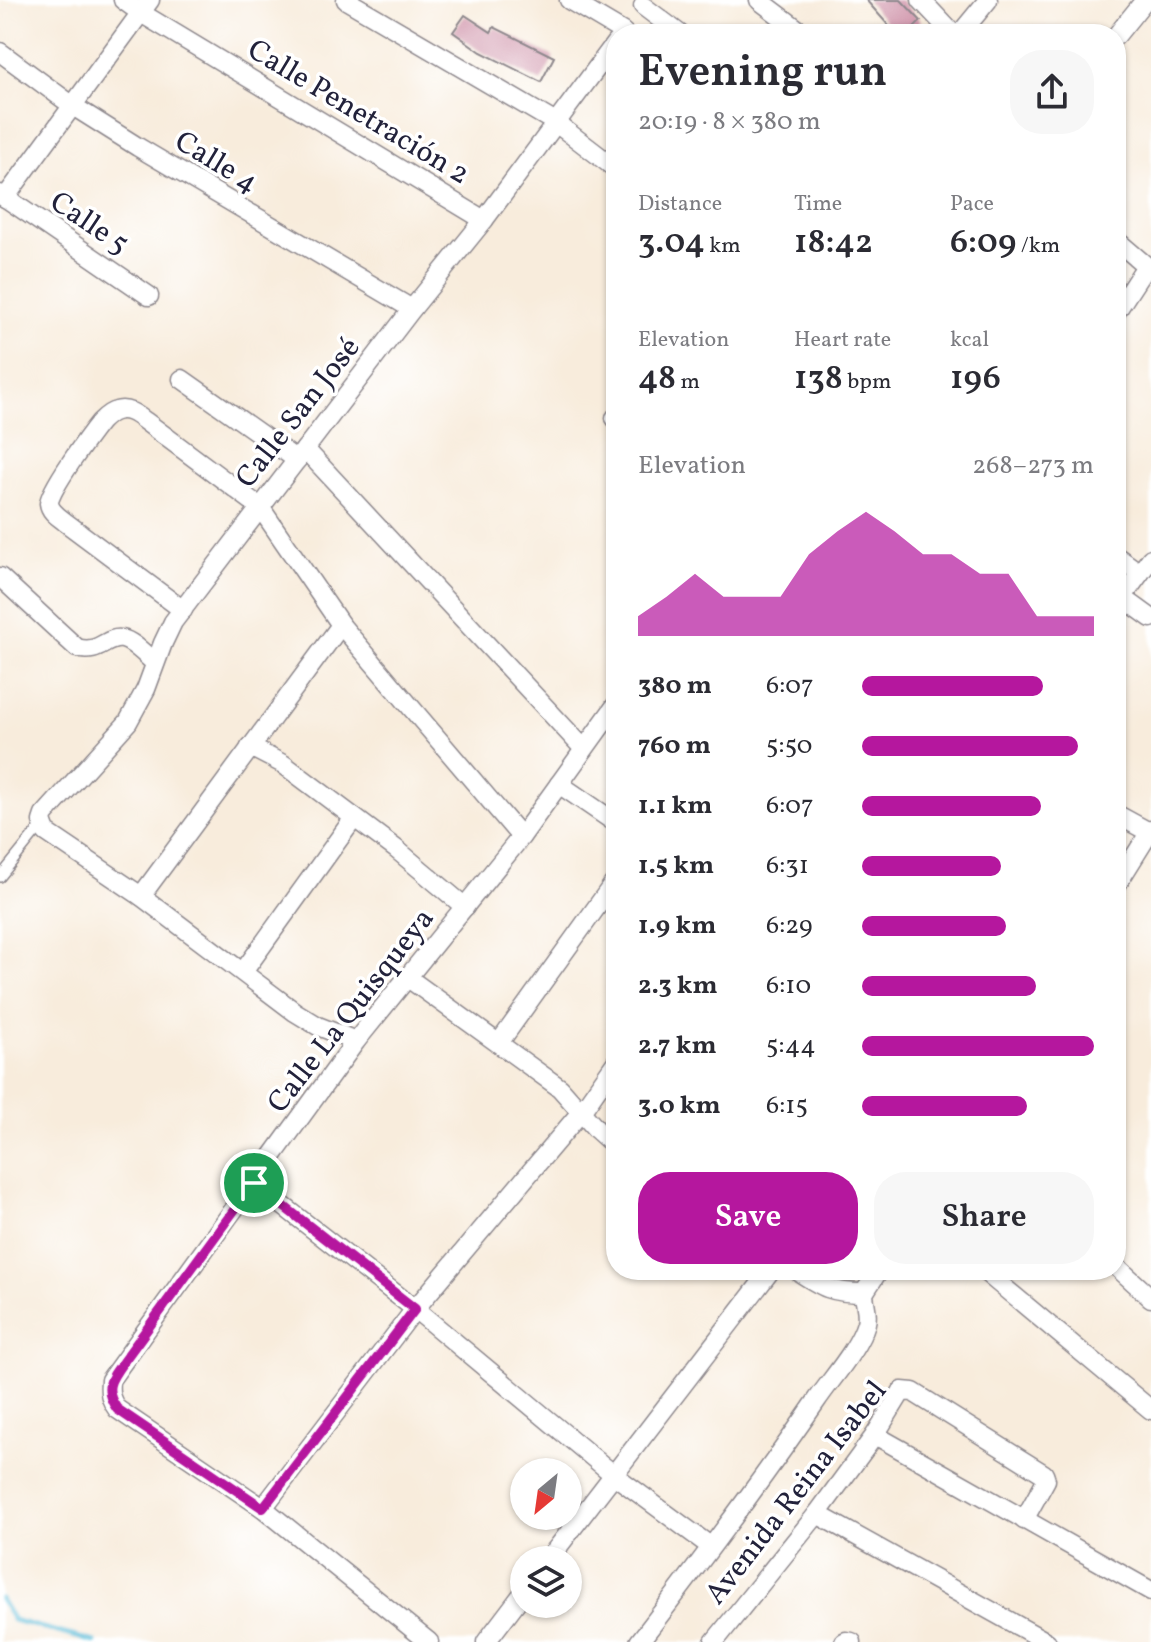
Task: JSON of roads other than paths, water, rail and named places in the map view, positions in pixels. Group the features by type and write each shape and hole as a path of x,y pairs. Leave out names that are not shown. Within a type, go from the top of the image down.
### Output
{"street":[{"name":"Calle Penetración 2","path":"123,0 146,6 484,220"},
{"path":"346,0 556,123 606,161"},
{"path":"569,0 606,26"},
{"path":"759,0 791,24"},
{"path":"921,0 944,24"},
{"path":"968,24 988,0"},
{"path":"1126,24 1145,0"},
{"path":"645,3 669,24"},
{"name":"Calle San José","path":"629,24 645,3"},
{"path":"3,196 146,6"},
{"name":"Calle 4","path":"0,52 73,106 138,147 412,309"},
{"name":"Calle San José","path":"42,825 44,815 128,722 146,689 173,622 412,309 484,220 606,55"},
{"name":"Calle 5","path":"3,196 149,296"},
{"path":"1126,248 1149,268 1126,299"},
{"path":"182,379 301,455 584,749"},
{"path":"183,610 65,522 51,508 49,501 56,485 101,421 116,410 132,412 260,507 341,625 521,837"},
{"path":"1126,559 1146,566 1126,593"},
{"path":"0,577 77,648 87,651 96,649 121,638 155,663"},
{"path":"1126,606 1151,618"},
{"path":"141,896 341,625"},
{"name":"Calle La Quisqueya","path":"263,1508 117,1409 109,1392 110,1380 356,1041 521,837 606,719"},
{"path":"250,747 283,764 396,849 465,907"},
{"path":"559,784 606,816"},
{"path":"243,972 354,818"},
{"path":"1126,819 1150,831 1126,870"},
{"path":"42,825 46,832 141,896 295,1012 318,1026 356,1041"},
{"path":"499,1043 606,894"},
{"path":"408,978 560,1088 606,1138"},
{"path":"429,1642 263,1508 415,1309 581,1112 606,1076"},
{"path":"254,1183 415,1309 614,1475 710,1546"},
{"path":"1126,1275 1151,1298"},
{"path":"559,1546 763,1280"},
{"path":"812,1280 841,1293 864,1293"},
{"path":"639,1642 785,1446 855,1345 865,1324 867,1311 864,1293 872,1280"},
{"path":"995,1280 1151,1410"},
{"name":"Avenida Reina Isabel","path":"714,1642 817,1514 875,1435 902,1391 913,1392 1041,1470 1046,1480 1024,1520"},
{"path":"875,1435 1151,1591"},
{"path":"817,1514 1047,1642"},
{"path":"486,1642 510,1610"},
{"path":"844,1642 852,1642"}],"lane":[{"path":"0,877 42,825"}],"waterway":[{"path":"0,1599 13,1620 95,1642"}]}
